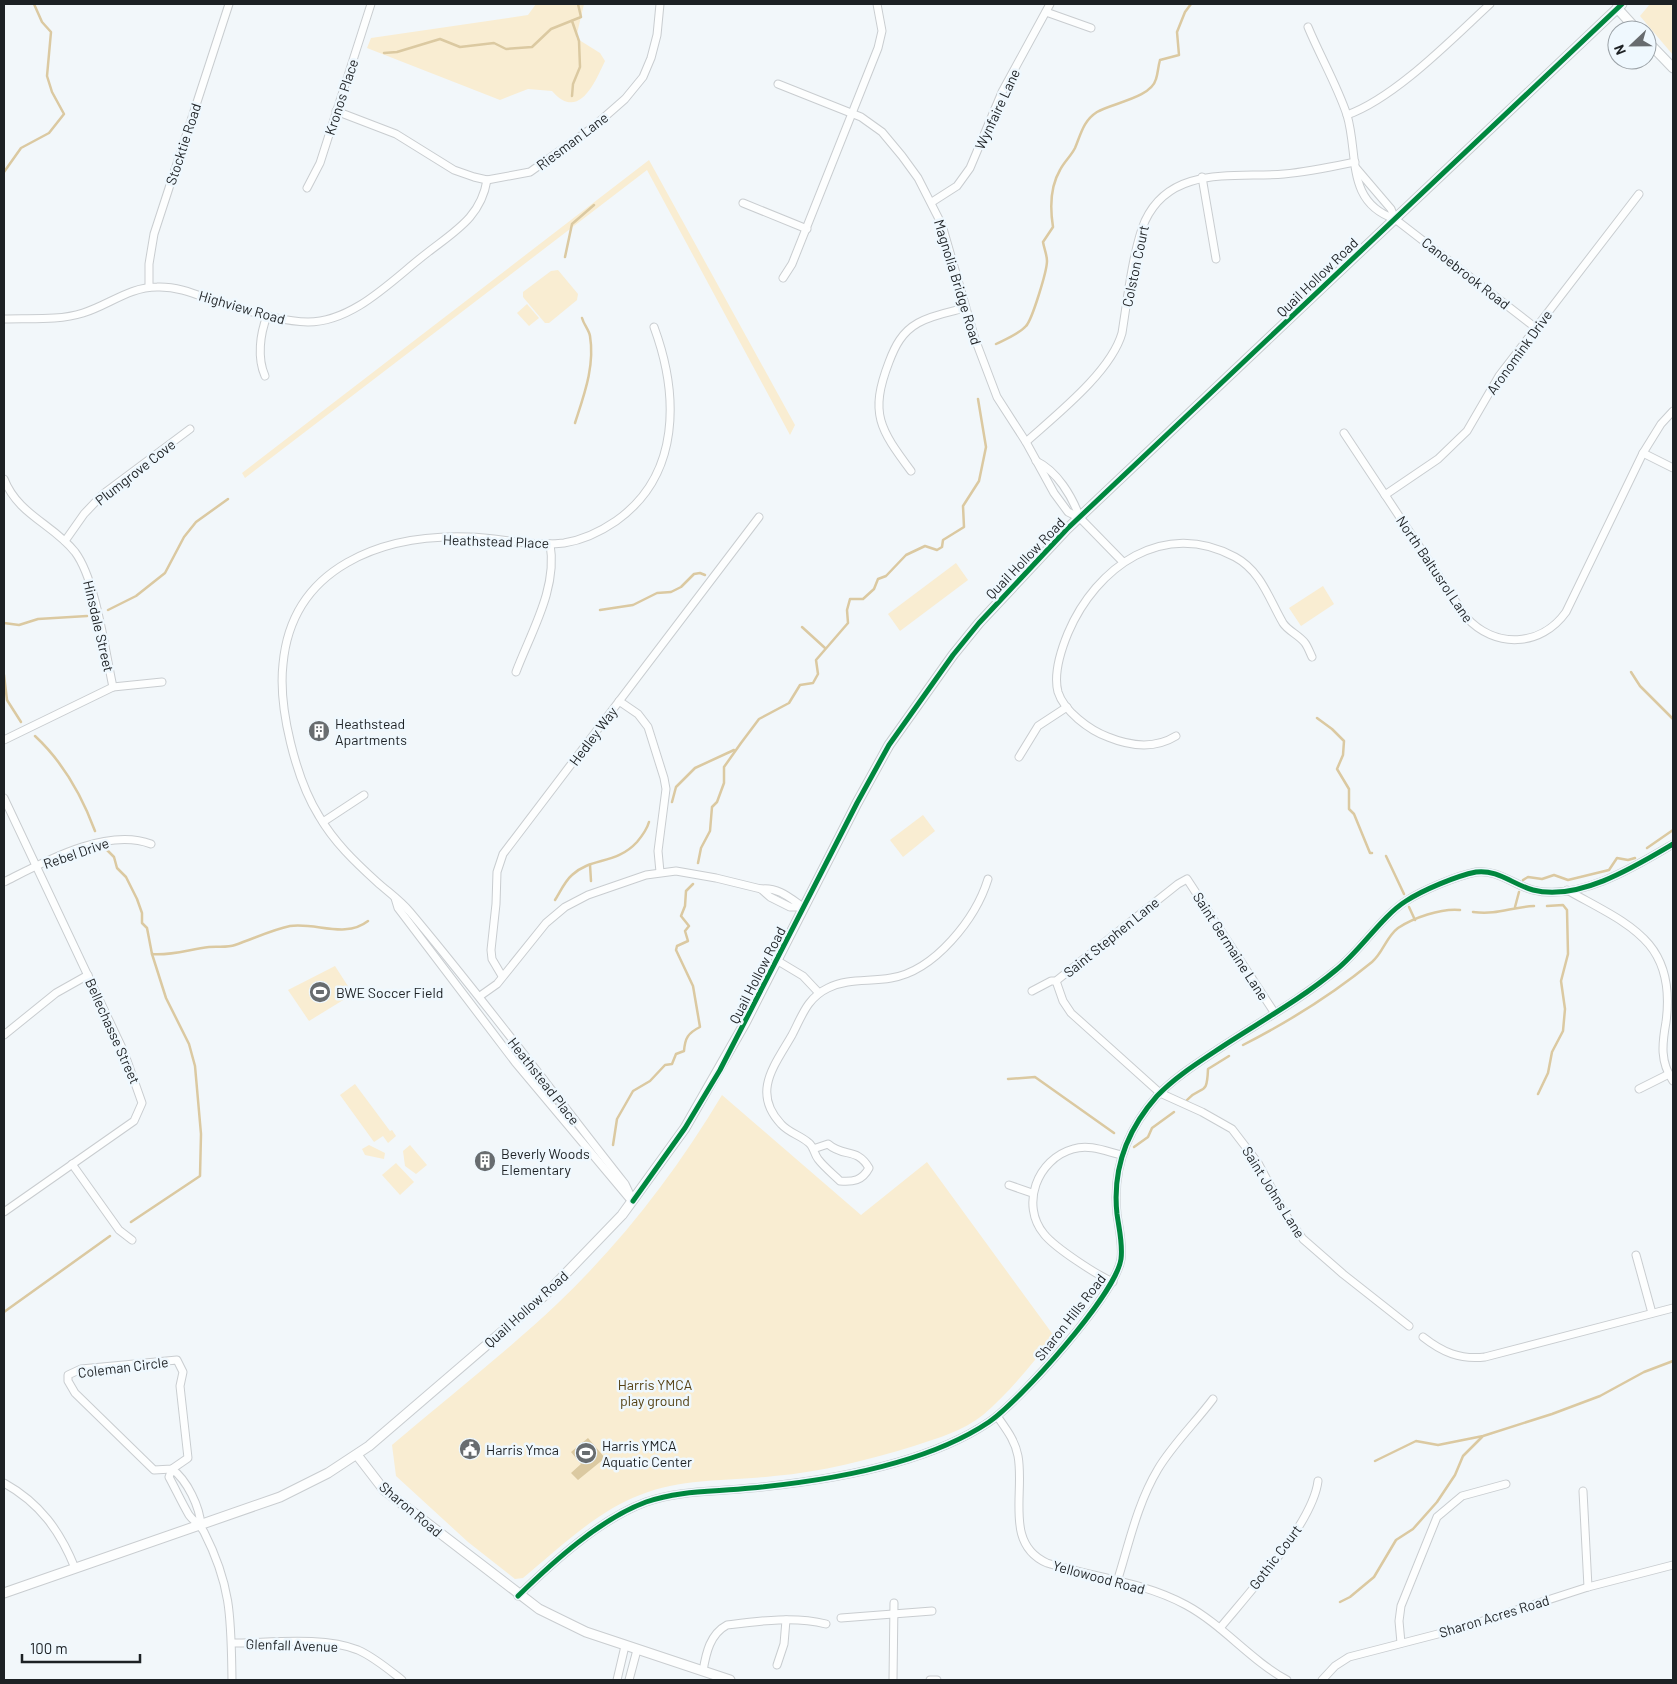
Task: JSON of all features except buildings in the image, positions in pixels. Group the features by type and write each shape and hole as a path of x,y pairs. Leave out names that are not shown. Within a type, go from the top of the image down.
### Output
{"main road":[{"path":"1619,6 1630,20"},
{"name":"Quail Hollow Road","path":"357,1455 546,1294 587,1254 633,1201 685,1128 715,1078 889,745 921,698 979,623 1035,561 1619,6"},
{"path":"1657,51 1673,68"},
{"path":"4,1594 280,1497 328,1473 357,1455"},
{"name":"Sharon Road","path":"357,1455 384,1490 518,1596 565,1623 625,1646 730,1680"}],"street":[{"name":"Stocktie Road","path":"149,287 148,264 154,234 229,4"},
{"name":"Kronos Place","path":"307,188 320,163 371,4"},
{"name":"Riesman Lane","path":"336,111 396,134 454,170 487,180 530,172 592,128 626,99 642,77 651,58 657,35 660,4"},
{"path":"783,278 792,264 807,229 882,31 876,4"},
{"name":"Wynfaire Lane","path":"932,202 964,179 1002,92 1050,4"},
{"path":"1347,115 1375,100 1413,73 1490,4"},
{"path":"1046,12 1090,28"},
{"name":"Canoebrook Road","path":"1308,27 1347,115 1359,188 1369,203 1384,215 1395,219 1536,328"},
{"name":"Magnolia Bridge Road","path":"778,84 865,119 882,132 918,178 932,202 944,232 984,368 997,398 1026,442 1063,506 1068,512 1080,518"},
{"name":"Canoebrook Road","path":"1356,166 1391,209 1395,219"},
{"name":"Colston Court","path":"1026,442 1109,362 1122,333 1141,230 1146,219 1168,193 1184,183 1202,178 1284,174 1356,166"},
{"path":"1202,178 1216,259"},
{"name":"Highview Road","path":"4,319 76,315 100,307 129,292 149,287 165,287 187,291 208,300 285,320 316,321 337,316 360,305 466,222 480,205 487,180"},
{"name":"Aronomink Drive","path":"1385,495 1438,459 1457,442 1471,425 1499,376 1639,194"},
{"path":"743,203 807,229"},
{"path":"911,471 891,443 882,426 878,401 883,376 895,346 908,329 925,319 965,308"},
{"path":"265,376 260,361 261,344 268,316"},
{"name":"Heathstead Place","path":"633,1201 625,1184 480,996 406,907 348,854 323,822 306,791 298,769 288,724 282,675 285,648 303,603 315,587 327,576 352,559 391,543 467,537 550,544 576,540 604,529 638,503 652,484 667,448 670,422 665,362 654,327"},
{"name":"North Baltusrol Lane","path":"1344,433 1472,624 1494,637 1523,640 1548,630 1566,612 1643,453 1661,424 1673,411"},
{"name":"Plumgrove Cove","path":"65,541 84,514 103,494 190,429"},
{"path":"1643,453 1673,468"},
{"name":"Magnolia Bridge Road","path":"1036,461 1048,466 1075,505 1080,518"},
{"name":"Hinsdale Street","path":"4,479 10,493 23,510 65,541 81,561 88,574 113,687"},
{"name":"Hedley Way","path":"502,976 492,958 490,950 499,861 759,517"},
{"name":"Quail Hollow Road","path":"1080,518 1123,562"},
{"path":"1176,736 1168,741 1154,745 1130,744 1106,737 1080,720 1067,707 1058,692 1057,670 1063,645 1085,598 1123,562 1144,551 1176,542 1199,544 1235,557 1262,582 1284,625 1305,643 1312,657"},
{"path":"516,672 549,585 552,559 550,544"},
{"path":"4,740 113,687 162,682"},
{"path":"619,701 638,714 648,727 664,778 666,789 658,850 660,872"},
{"path":"1019,757 1038,726 1067,707"},
{"path":"323,822 364,795"},
{"name":"Bellechasse Street","path":"4,798 124,1052 142,1103 141,1110 134,1121 4,1212"},
{"name":"Rebel Drive","path":"4,882 36,866 107,840 133,839 151,844"},
{"name":"Sharon Hills Road","path":"518,1596 586,1537 642,1503 671,1495 776,1486 870,1470 943,1446 966,1436 997,1416 1033,1381 1113,1282 1119,1268 1122,1247 1115,1193 1121,1156 1134,1128 1160,1094 1202,1060 1337,970 1399,907 1429,890 1478,872 1490,872 1541,892 1567,890 1624,874 1673,844"},
{"path":"480,996 496,984 546,923 565,907 588,895 660,872 676,871 761,889 769,888 781,892 804,908"},
{"path":"813,1149 828,1144 841,1153 856,1153 864,1159 869,1168 865,1176 854,1182 840,1181 817,1159 810,1143 781,1124 770,1106 766,1091 770,1072 806,1006 819,993 842,983 889,979 917,968 944,946 972,915 988,879"},
{"name":"Saint Stephen Lane","path":"1032,991 1051,981 1056,981 1178,884 1187,879"},
{"name":"Saint Germaine Lane","path":"1187,879 1274,1012"},
{"path":"1567,890 1629,925 1646,939 1662,958 1669,980 1670,995 1662,1047 1669,1074 1673,1081"},
{"name":"Heathstead Place","path":"395,897 398,908 515,1062 610,1178 633,1201"},
{"path":"778,960 803,976 819,993"},
{"path":"4,1035 56,993 88,975"},
{"name":"Saint Johns Lane","path":"1056,981 1063,1001 1071,1013 1160,1094 1202,1112 1232,1129 1258,1163 1286,1215 1303,1239 1343,1274 1409,1326"},
{"path":"1639,1089 1669,1074"},
{"path":"1113,1282 1096,1274 1044,1235 1036,1220 1032,1193 1044,1166 1072,1149 1086,1147 1121,1156"},
{"path":"72,1164 119,1230 132,1240"},
{"path":"1009,1185 1032,1193"},
{"path":"1636,1255 1652,1314"},
{"path":"1423,1337 1448,1354 1477,1358 1673,1308"},
{"name":"Coleman Circle","path":"177,1360 184,1372 180,1386 188,1458 172,1469 154,1470 75,1393 68,1382 68,1375 81,1369 177,1360"},
{"path":"1117,1582 1140,1506 1154,1475 1171,1450 1213,1399"},
{"name":"Yellowood Road","path":"997,1416 1011,1436 1018,1454 1020,1469 1019,1524 1021,1535 1029,1550 1047,1563 1170,1597 1204,1616 1286,1680"},
{"path":"201,1526 190,1517 169,1478 172,1469 181,1475 200,1515 201,1526 218,1564 227,1591 231,1619 232,1680"},
{"name":"Gothic Court","path":"1220,1628 1273,1562 1306,1515 1317,1493 1318,1481"},
{"path":"4,1483 27,1498 51,1522 63,1540 75,1568"},
{"path":"1401,1643 1399,1621 1401,1606 1436,1517 1462,1496 1506,1484"},
{"path":"1583,1490 1588,1587"},
{"name":"Sharon Acres Road","path":"1322,1680 1335,1666 1349,1657 1461,1628 1588,1587 1673,1565"},
{"path":"893,1680 894,1603"},
{"path":"841,1618 932,1611"},
{"path":"777,1665 784,1644 786,1620"},
{"path":"703,1671 708,1650 719,1629 727,1625 786,1620 812,1620 826,1624"},
{"name":"Glenfall Avenue","path":"232,1643 326,1643 343,1645 367,1655 393,1678 402,1680"},
{"path":"617,1680 625,1646"},
{"path":"629,1680 637,1650"},
{"path":"930,1680 937,1680"}],"green space":[{"path":"536,4 584,4 576,38 600,53 605,61 591,88 578,101 570,102 562,99 552,91 528,89 500,100 367,48 371,38 528,15"},
{"path":"1650,4 1673,4 1673,55 1657,36 1657,20 1643,20 1640,16"},
{"path":"649,160 795,425 790,435 647,170 245,478 242,473"},
{"path":"558,270 578,294 577,300 549,323 545,323 523,297 523,292 551,271"},
{"path":"527,304 539,318 529,326 517,313"},
{"path":"956,563 968,580 900,631 888,614"},
{"path":"1323,586 1334,604 1301,626 1289,608"},
{"path":"923,815 935,831 903,857 890,840"},
{"name":"BWE Soccer Field","path":"335,966 353,994 309,1021 288,990"},
{"path":"355,1084 390,1131 392,1130 396,1136 388,1143 383,1136 374,1142 340,1095"},
{"name":"Harris YMCA play ground","path":"722,1095 861,1215 927,1162 1054,1336 1002,1397 983,1415 959,1430 862,1461 792,1474 689,1483 640,1495 624,1502 593,1521 523,1578 515,1579 468,1542 396,1476 392,1445 517,1340 557,1304 604,1256 667,1179"},
{"path":"369,1145 385,1153 384,1159 365,1155 362,1149"},
{"path":"410,1145 427,1165 416,1174 405,1166 403,1151"},
{"path":"396,1163 414,1182 400,1195 382,1175"}],"shaded area":[{"path":"588,1438 605,1458 578,1480 571,1473 581,1464 571,1452"}],"waterway":[{"path":"4,172 21,148 49,133 64,114 52,92 47,76 51,32 42,22 34,4"},
{"path":"384,53 397,52 440,39 460,47 494,43 506,49 532,47 551,29 581,17 578,4"},
{"path":"996,344 1023,329 1032,315 1046,266 1047,259 1043,242 1053,227 1051,205 1054,183 1062,167 1072,154 1085,124 1097,112 1139,95 1153,86 1157,77 1160,60 1179,55 1177,32 1185,12 1191,4"},
{"path":"572,21 579,41 580,67 573,84 572,96"},
{"path":"565,257 572,224 594,205"},
{"path":"575,423 588,380 591,358 590,336 582,318"},
{"path":"698,863 701,848 710,831 712,807 717,802 724,783 724,767 759,719 789,703 800,685 813,683 818,674 816,660 848,623 847,610 850,599 863,599 874,589 878,579 886,576 906,555 925,546 937,550 942,547 943,540 964,527 963,506 979,481 986,447 978,399"},
{"path":"108,610 136,596 165,573 184,537 196,522 228,499"},
{"path":"600,610 633,605 657,593 671,592 681,587 694,574 700,573 705,575"},
{"path":"4,623 19,625 38,619 87,616"},
{"path":"802,627 825,648"},
{"path":"1631,672 1640,686 1673,719"},
{"path":"4,675 7,700 21,722"},
{"path":"1317,718 1344,741 1343,755 1337,769 1349,789 1349,809 1354,814 1370,853 1372,853"},
{"path":"35,736 71,780 95,831"},
{"path":"672,802 676,787 695,768 734,750"},
{"path":"555,900 565,883 579,869 612,858 629,849 641,837 649,822"},
{"path":"1647,848 1673,830"},
{"path":"107,850 114,857 117,868 126,877 137,899 142,913 142,923 147,928 152,954 166,998 189,1044 195,1066 201,1134 200,1176 131,1222"},
{"path":"1386,856 1404,894"},
{"path":"1523,880 1528,877 1542,879 1554,875 1568,880 1609,870 1617,858 1628,860 1635,858"},
{"path":"590,865 591,881"},
{"path":"613,1145 617,1119 633,1091 650,1081 665,1065 672,1064 676,1054 684,1051 688,1036 700,1027 693,986 676,950 677,946 688,941 685,931 689,926 681,916 685,906 686,891 693,884"},
{"path":"1515,907 1519,892"},
{"path":"1538,1094 1548,1073 1552,1052 1563,1031 1565,1009 1561,981 1568,954 1567,910 1563,905 1547,906"},
{"path":"1473,912 1497,912 1534,906"},
{"path":"1409,907 1415,920"},
{"path":"1243,1045 1310,1007 1357,974 1376,958 1390,936 1398,928 1428,914 1460,910"},
{"path":"152,954 232,946 290,926 350,929 368,921"},
{"path":"1187,1100 1205,1087 1208,1069 1229,1056"},
{"path":"1008,1079 1035,1077 1114,1133"},
{"path":"1134,1147 1148,1137 1152,1128 1174,1112"},
{"path":"4,1312 110,1236"},
{"path":"1375,1461 1416,1441 1438,1445 1483,1436 1552,1414 1600,1396 1644,1372 1673,1361"},
{"path":"1340,1602 1350,1597 1374,1577 1396,1540 1413,1529 1437,1502 1455,1475 1463,1456 1482,1437"}],"cycle path":[{"path":"633,1201 685,1128 720,1070 857,803 889,745 953,655 979,623 1067,529 1622,4"},
{"path":"518,1596 546,1569 595,1530 646,1502 685,1493 811,1481 874,1468 905,1460 935,1449 963,1437 989,1422 1022,1393 1065,1346 1103,1296 1115,1275 1121,1259 1116,1197 1117,1181 1124,1150 1137,1122 1146,1109 1171,1083 1322,981 1345,962 1397,907 1430,888 1459,877 1476,872 1484,872 1498,875 1533,890 1550,892 1569,891 1606,880 1673,844"}],"place":[{"name":"Heathstead Apartments","path":"319,731"},
{"name":"BWE Soccer Field","path":"320,992"},
{"name":"Beverly Woods Elementary","path":"485,1161"},
{"name":"Harris Ymca","path":"470,1449"},
{"name":"Harris YMCA Aquatic Center","path":"586,1453"}]}
